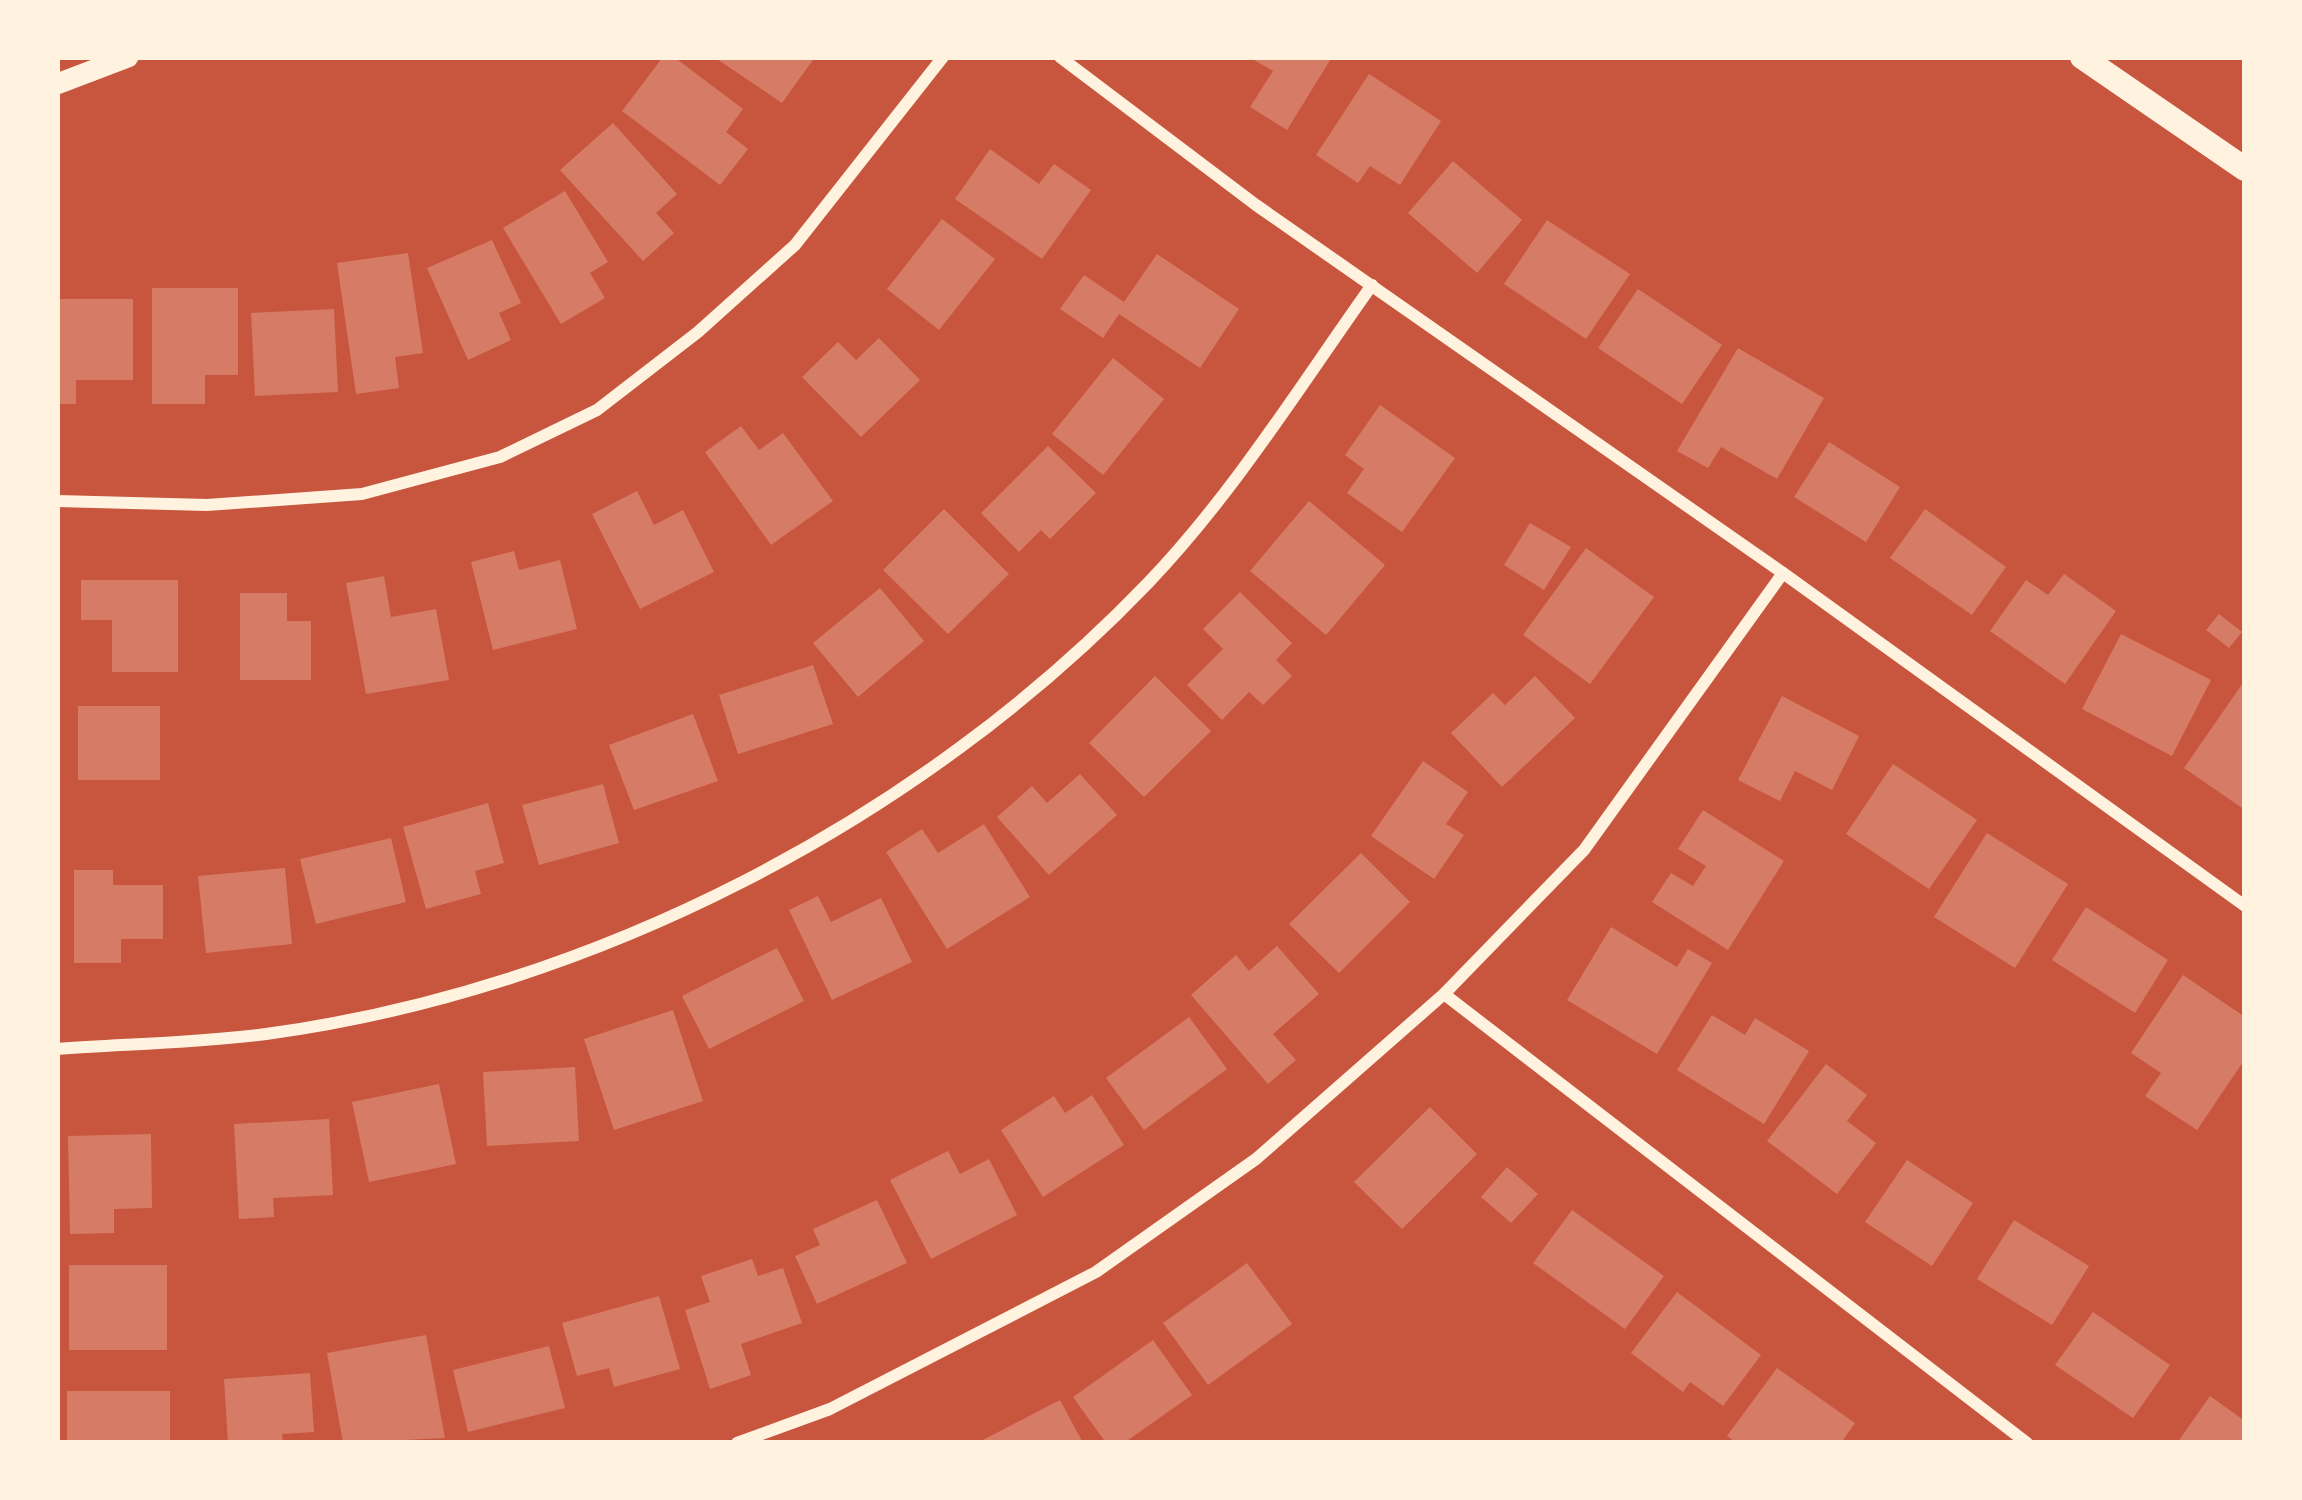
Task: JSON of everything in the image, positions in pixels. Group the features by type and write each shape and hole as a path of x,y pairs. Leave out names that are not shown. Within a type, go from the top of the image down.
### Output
{"main road":[{"path":"2082,57 2245,170"}],"street":[{"path":"57,84 128,57"},
{"path":"57,501 207,505 362,494 500,457 597,410 698,332 795,244 943,57"},
{"path":"1060,57 1372,285 2245,906"},
{"path":"57,1049 263,1034 363,1017 520,975 630,935 776,865 972,740 1147,585 1216,506 1372,285"},
{"path":"737,1443 830,1409 1096,1272 1256,1159 1444,994 1584,850 1783,573"},
{"path":"1444,994 2027,1443"}],"building":[{"path":"663,57 674,57 743,109 726,132 748,149 720,185 622,111"},
{"path":"714,57 815,57 782,103"},
{"path":"1249,57 1332,57 1287,130 1250,107 1273,71"},
{"path":"1369,74 1441,121 1400,185 1370,166 1358,183 1316,155"},
{"path":"613,123 677,194 656,213 674,233 643,261 560,170"},
{"path":"990,149 1039,184 1054,164 1091,190 1042,259 955,199"},
{"path":"1453,161 1522,220 1477,273 1408,213"},
{"path":"565,191 608,262 590,273 605,298 561,324 503,228"},
{"path":"942,219 995,259 939,330 887,289"},
{"path":"1547,220 1630,274 1586,339 1504,284"},
{"path":"492,240 521,303 499,313 511,340 468,360 427,268"},
{"path":"408,253 423,353 395,357 399,388 356,394 337,263"},
{"path":"1157,254 1239,309 1200,368 1119,314 1103,338 1060,309 1084,275 1124,302"},
{"path":"152,288 238,288 238,375 205,375 205,404 152,404"},
{"path":"1638,289 1722,345 1682,404 1598,348"},
{"path":"57,299 133,299 133,380 76,380 76,404 57,404"},
{"path":"334,309 338,392 255,396 251,313"},
{"path":"879,338 920,380 861,437 802,377 838,342 856,360"},
{"path":"1738,348 1824,398 1777,479 1721,447 1708,468 1677,451"},
{"path":"1113,358 1164,399 1103,475 1052,434"},
{"path":"1380,405 1455,458 1402,532 1347,493 1364,469 1345,455"},
{"path":"741,426 759,450 783,433 833,501 771,545 705,452"},
{"path":"1829,442 1900,487 1866,542 1794,497"},
{"path":"1048,446 1096,493 1050,539 1041,530 1019,552 981,513"},
{"path":"637,491 654,525 683,510 714,572 640,609 592,514"},
{"path":"1309,501 1385,565 1326,635 1250,571"},
{"path":"944,509 1009,574 948,634 883,570"},
{"path":"1925,509 2006,567 1972,615 1890,558"},
{"path":"1530,523 1571,547 1544,590 1504,565"},
{"path":"1586,548 1654,597 1590,684 1523,635"},
{"path":"514,551 519,570 560,560 577,629 493,650 471,562"},
{"path":"2064,574 2116,611 2065,684 1990,631 2026,580 2048,595"},
{"path":"384,576 391,617 436,609 449,680 366,694 346,583"},
{"path":"81,580 178,580 178,672 112,672 112,620 81,620"},
{"path":"880,588 924,641 858,697 813,643"},
{"path":"1240,592 1292,643 1276,660 1292,676 1263,705 1249,692 1222,720 1187,685 1223,649 1203,629"},
{"path":"240,593 287,593 287,621 311,621 311,680 240,680"},
{"path":"2219,614 2242,632 2229,648 2206,630"},
{"path":"2121,634 2211,680 2172,756 2082,709"},
{"path":"813,665 833,724 738,754 719,695"},
{"path":"1155,676 1211,731 1144,797 1089,743"},
{"path":"1535,676 1575,718 1502,787 1451,733 1493,693 1505,705"},
{"path":"2245,680 2245,810 2184,768"},
{"path":"1782,696 1859,736 1832,790 1795,771 1780,801 1738,780"},
{"path":"78,706 160,706 160,780 78,780"},
{"path":"693,714 718,781 634,810 609,745"},
{"path":"1423,761 1468,792 1446,824 1464,835 1434,879 1371,836"},
{"path":"1893,764 1977,820 1929,889 1846,834"},
{"path":"1080,774 1117,815 1049,875 997,817 1032,786 1047,803"},
{"path":"603,784 619,843 539,865 522,805"},
{"path":"488,803 504,863 475,871 481,894 426,909 403,827"},
{"path":"1703,810 1784,861 1728,950 1652,902 1671,873 1693,886 1706,866 1678,849"},
{"path":"984,824 1030,897 947,949 886,852 922,829 938,853"},
{"path":"1987,833 2068,884 2015,968 1934,917"},
{"path":"391,838 406,902 316,924 300,859"},
{"path":"1361,853 1410,902 1339,973 1289,924"},
{"path":"285,868 292,944 206,953 198,876"},
{"path":"74,870 113,870 113,885 163,885 163,939 121,939 121,963 74,963"},
{"path":"818,896 831,922 881,898 912,962 832,1000 789,910"},
{"path":"2086,907 2168,960 2135,1013 2052,960"},
{"path":"1611,927 1677,967 1688,949 1712,963 1657,1054 1567,1000"},
{"path":"1277,946 1319,994 1273,1034 1296,1060 1268,1084 1191,995 1236,955 1249,971"},
{"path":"777,948 804,1001 709,1049 682,996"},
{"path":"2183,975 2245,1017 2245,1059 2197,1130 2145,1096 2161,1073 2131,1053"},
{"path":"673,1010 703,1101 614,1130 584,1039"},
{"path":"1712,1015 1745,1035 1755,1018 1809,1051 1764,1124 1677,1070"},
{"path":"1189,1017 1227,1069 1144,1130 1106,1078"},
{"path":"1826,1064 1867,1095 1847,1121 1876,1143 1837,1194 1767,1141"},
{"path":"575,1067 579,1141 487,1146 483,1072"},
{"path":"439,1084 456,1164 369,1182 352,1102"},
{"path":"1092,1095 1124,1145 1043,1197 1001,1130 1054,1096 1065,1113"},
{"path":"1430,1107 1477,1154 1402,1229 1354,1182"},
{"path":"329,1119 333,1195 273,1198 274,1217 239,1219 234,1124"},
{"path":"151,1134 152,1208 114,1209 114,1233 70,1234 68,1136"},
{"path":"948,1151 960,1174 989,1159 1017,1215 931,1259 890,1180"},
{"path":"1907,1160 1973,1203 1932,1266 1865,1222"},
{"path":"1507,1167 1538,1194 1511,1223 1481,1197"},
{"path":"877,1200 907,1263 817,1304 795,1256 820,1245 813,1229"},
{"path":"1572,1210 1664,1276 1625,1329 1533,1263"},
{"path":"2014,1220 2089,1266 2052,1325 1977,1279"},
{"path":"752,1259 758,1276 783,1268 802,1323 741,1344 751,1375 710,1389 685,1310 710,1302 701,1276"},
{"path":"1247,1263 1292,1324 1208,1385 1163,1323"},
{"path":"69,1265 167,1265 167,1350 69,1350"},
{"path":"1677,1292 1761,1355 1723,1406 1690,1382 1683,1392 1631,1353"},
{"path":"659,1296 680,1369 614,1387 609,1368 577,1376 562,1323"},
{"path":"2093,1312 2170,1365 2133,1418 2055,1365"},
{"path":"426,1335 445,1438 343,1443 327,1353"},
{"path":"1153,1340 1192,1395 1124,1443 1106,1443 1073,1397"},
{"path":"549,1346 565,1408 468,1432 453,1370"},
{"path":"1777,1368 1855,1423 1841,1443 1737,1443 1727,1436"},
{"path":"310,1373 314,1432 282,1434 283,1443 228,1443 224,1379"},
{"path":"67,1391 170,1391 170,1443 67,1443"},
{"path":"2210,1396 2245,1421 2245,1443 2177,1443"},
{"path":"1060,1400 1083,1443 977,1443"}]}
